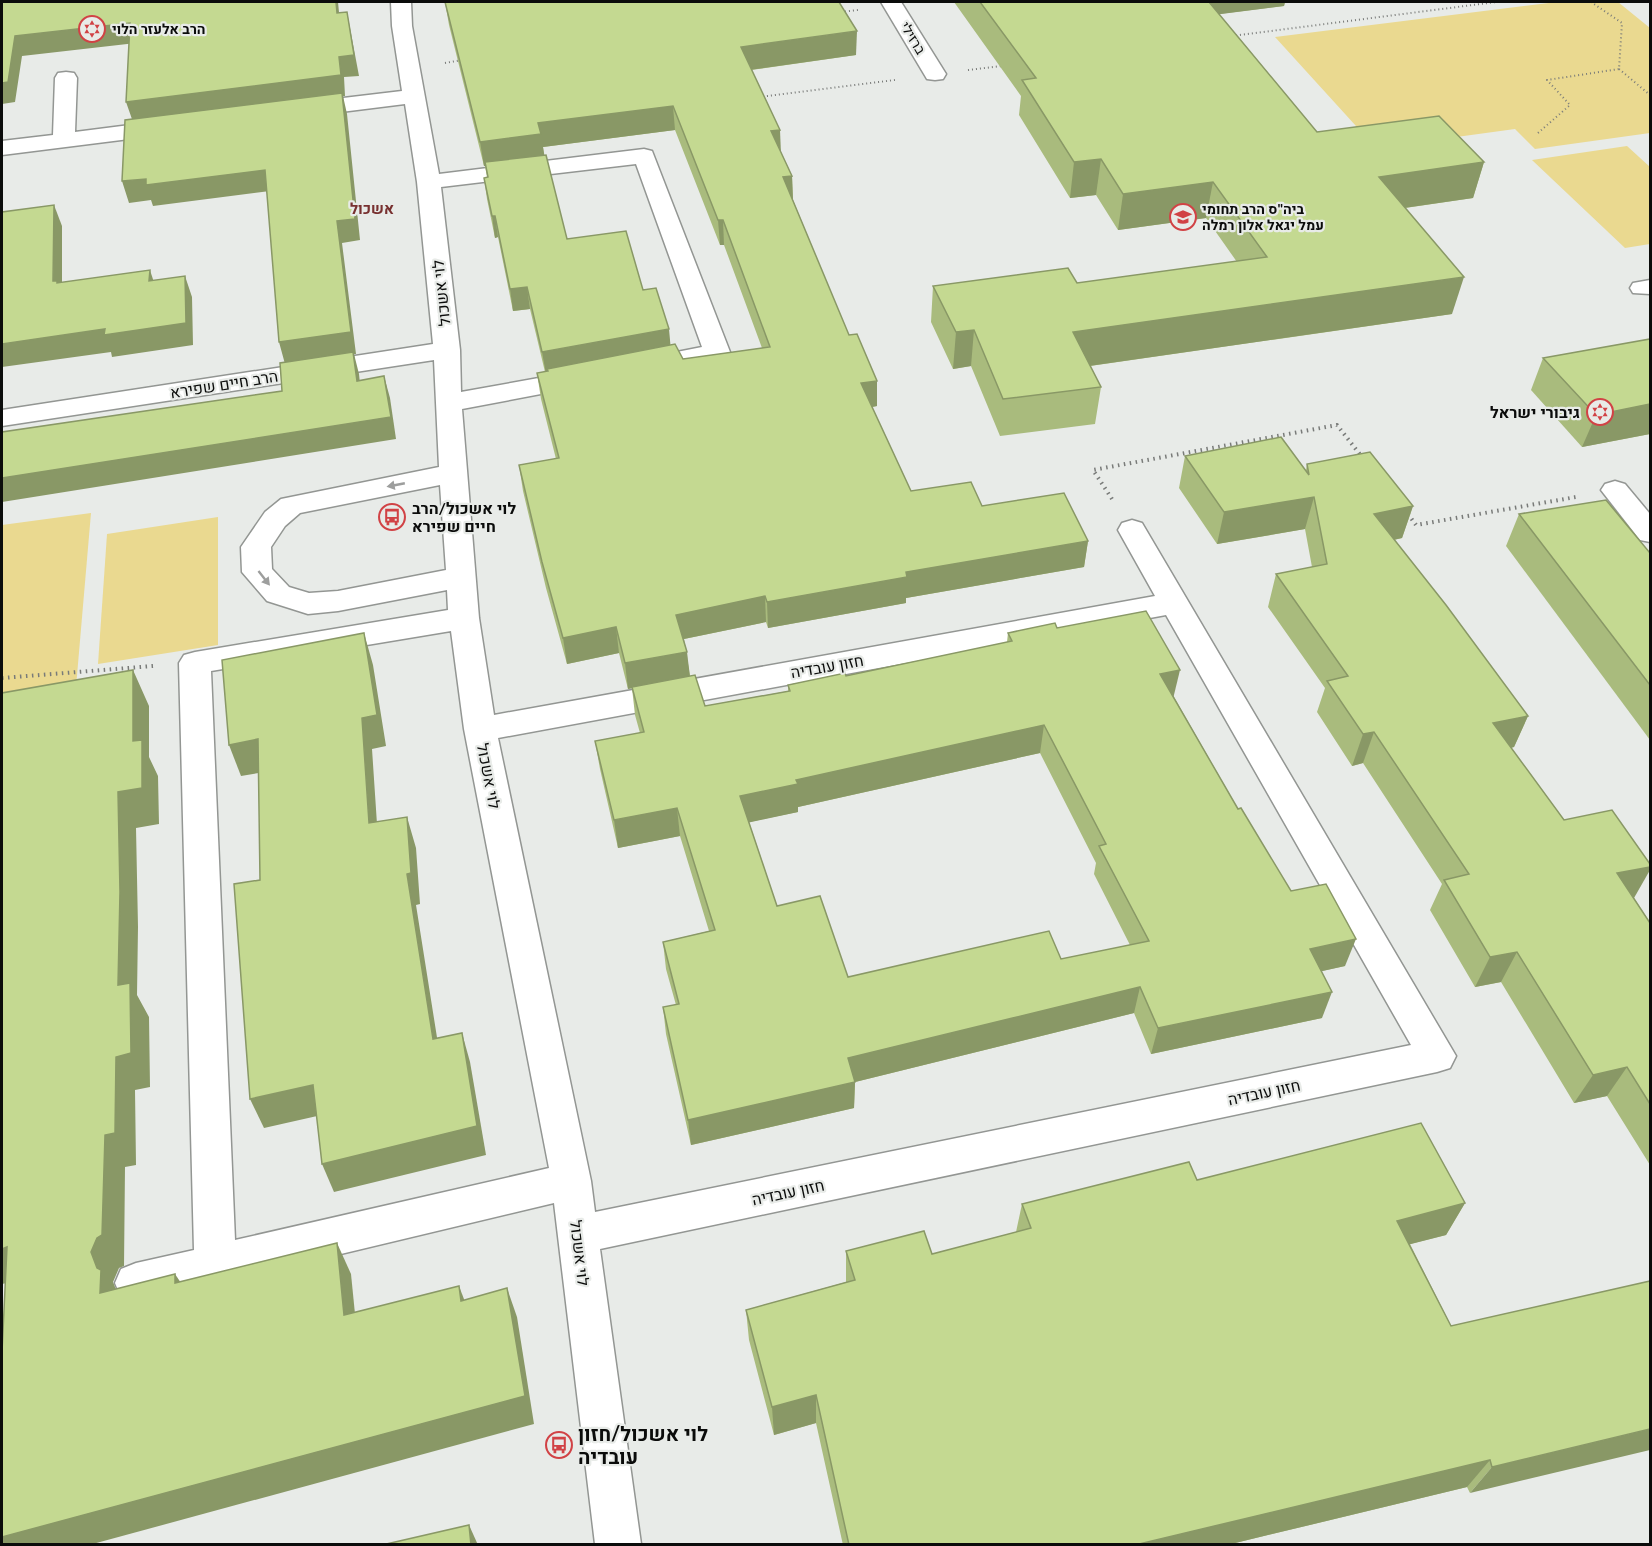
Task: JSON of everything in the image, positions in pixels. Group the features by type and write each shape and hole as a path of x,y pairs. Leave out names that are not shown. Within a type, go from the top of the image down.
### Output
{"street":[{"name":"לוי אשכול","path":"400,2 402,26 429,182 447,350 448,403 464,618 480,729 571,1181 618,1545"},
{"name":"ברזילי","path":"892,4 935,74"},
{"path":"64,140 66,78"},
{"path":"286,112 412,82"},
{"path":"2,148 192,124"},
{"path":"429,182 644,156 717,352 448,403"},
{"name":"הרב חיים שפירא","path":"2,418 447,350"},
{"path":"453,473 291,506 275,519 256,547 256,555 258,572 278,594 308,604 338,601 461,577"},
{"path":"1615,490 1650,533"},
{"name":"חזון עובדיה","path":"578,1235 1437,1056 1132,530"},
{"name":"חזון עובדיה","path":"480,729 1174,603"},
{"path":"215,1264 195,663 464,618"},
{"path":"136,1283 571,1181"}],"path":[{"path":"1223,37 1496,2"},
{"path":"1591,2 1623,23 1618,69"},
{"path":"835,13 892,4"},
{"path":"412,82 466,60"},
{"path":"750,99 1010,65"},
{"path":"1538,134 1570,105 1547,80 1618,69 1650,95"},
{"path":"1132,530 1094,470 1338,425 1366,461"},
{"path":"1402,507 1416,525 1615,490"},
{"path":"2,678 195,663"}],"shaded area":[{"path":"1557,2 1618,2 1650,28 1650,133 1535,149 1515,129 1376,148 1275,37"},
{"path":"1627,146 1650,167 1650,244 1625,248 1532,160"},
{"path":"91,513 76,687 2,697 2,525"},
{"path":"218,517 218,645 98,664 107,534"}],"building":[{"path":"2,2 336,2 337,13 347,12 354,55 339,57 341,75 126,102 130,23 15,36 8,82 2,83"},
{"path":"445,2 839,2 857,31 741,47 780,130 771,131 792,176 783,177 849,335 857,334 877,381 861,383 911,491 971,482 982,506 1064,493 1088,541 906,572 907,577 767,602 765,596 676,615 687,652 625,663 616,627 563,638 519,465 559,458 537,373 548,371 547,369 675,344 683,359 770,347 723,220 718,220 673,106 538,123 541,134 480,142"},
{"path":"980,2 1209,2 1317,132 1439,116 1484,162 1379,177 1464,277 1073,332 1101,387 1003,399 974,330 956,332 933,286 1068,268 1077,283 1267,257 1213,182 1123,194 1101,159 1074,162 1022,80 1036,78"},
{"path":"342,93 355,219 337,221 351,332 279,342 265,170 146,185 146,179 122,181 125,120"},
{"path":"546,155 567,239 626,231 643,290 656,288 669,329 542,352 527,287 510,289 495,216 492,216 484,178 488,177 485,162"},
{"path":"54,205 53,281 57,283 150,270 149,281 185,276 186,323 104,335 105,329 2,344 2,212"},
{"path":"1650,339 1650,404 1596,415 1543,358"},
{"path":"353,352 357,381 384,376 391,417 2,478 2,432 282,391 280,363"},
{"path":"1281,437 1309,475 1307,464 1370,452 1413,506 1374,514 1446,605 1528,716 1493,723 1564,820 1612,810 1650,864 1650,867 1617,873 1650,923 1650,1104 1627,1067 1593,1075 1517,952 1490,957 1444,880 1469,874 1374,732 1363,734 1327,681 1348,676 1276,574 1327,564 1314,497 1224,512 1185,456"},
{"path":"1606,500 1650,553 1650,685 1519,514"},
{"path":"1146,611 1180,670 1160,674 1238,809 1241,808 1291,891 1326,884 1356,939 1310,949 1332,992 1158,1028 1140,987 848,1058 855,1082 688,1120 663,1007 679,1004 663,942 715,930 677,808 614,820 595,741 644,732 632,687 695,675 705,706 790,691 788,685 845,673 846,676 1012,641 1008,633 1055,623 1057,628","holes":["1044,725 1106,844 1099,846 1149,941 1061,959 1049,931 848,977 820,896 777,906 740,796 798,784 796,780"]},
{"path":"364,633 377,715 362,718 369,823 407,817 411,873 407,874 433,1039 462,1033 477,1126 322,1164 313,1085 250,1099 234,884 260,880 258,739 229,745 222,660"},
{"path":"133,670 133,741 142,740 142,788 118,792 120,892 118,985 130,983 131,1053 116,1057 115,1133 105,1135 102,1235 97,1238 91,1252 97,1268 101,1270 100,1293 175,1274 175,1283 337,1243 344,1315 459,1286 461,1301 507,1288 525,1396 2,1537 2,1352 7,1247 2,1249 2,693"},
{"path":"1421,1123 1465,1203 1397,1221 1451,1326 1650,1281 1650,1429 1492,1467 1490,1460 1135,1545 849,1545 816,1395 772,1407 746,1310 855,1280 846,1251 924,1231 932,1254 1031,1228 1022,1204 1189,1162 1197,1180"},
{"path":"469,1525 471,1545 382,1545"}],"place":[{"name":"הרב אלעזר הלוי","path":"92,29"},
{"name":"ביה\"ס הרב תחומי עמל יגאל אלון רמלה","path":"1183,217"},
{"name":"גיבורי ישראל","path":"1600,412"},
{"name":"לוי אשכול/הרב חיים שפירא","path":"392,517"},
{"name":"לוי אשכול/חזון עובדיה","path":"559,1445"}],"district":[{"name":"אשכול","path":"372,209"}]}
